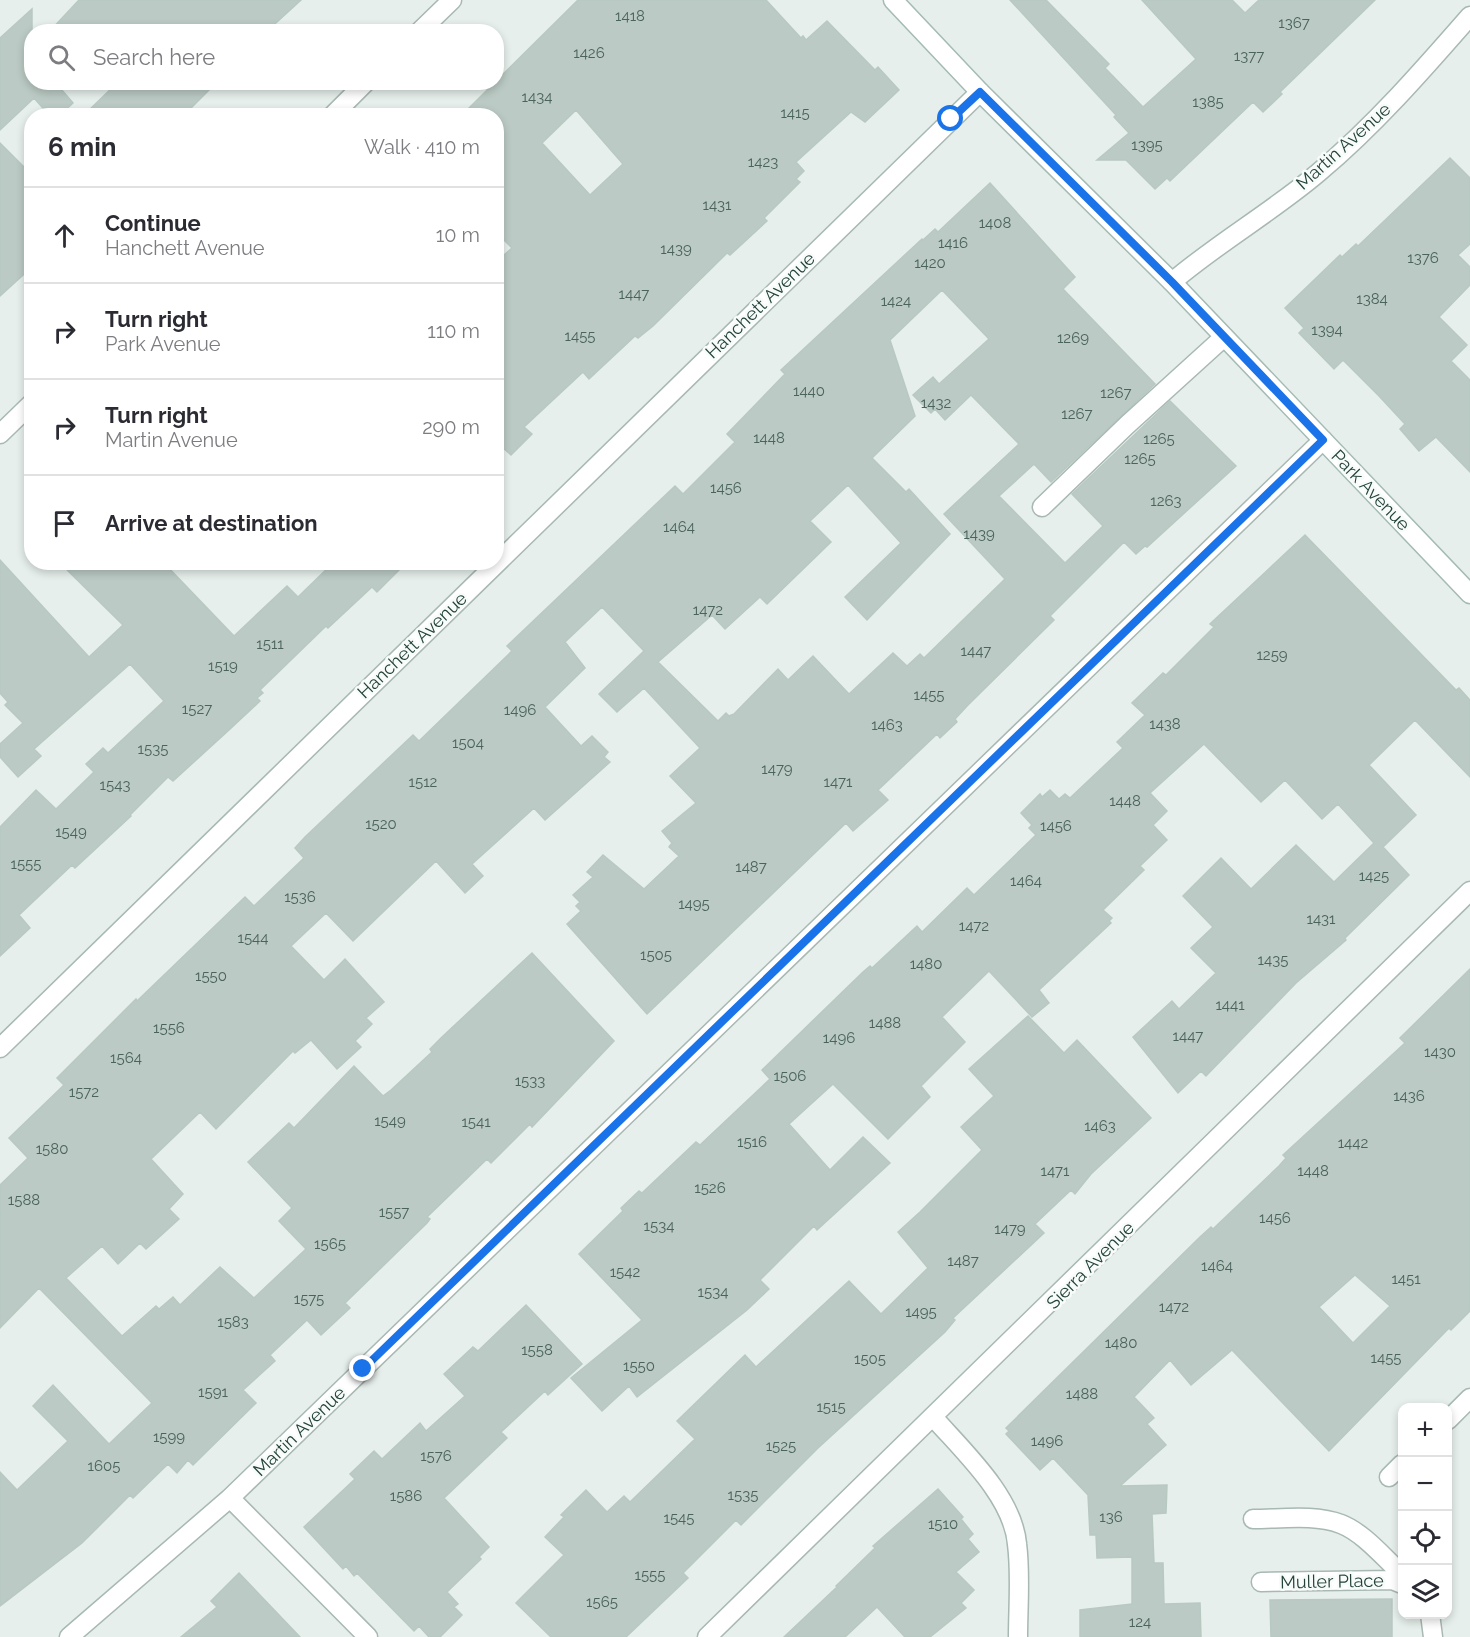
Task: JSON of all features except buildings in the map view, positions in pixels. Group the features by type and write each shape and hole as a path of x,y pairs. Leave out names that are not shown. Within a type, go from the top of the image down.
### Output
{"street":[{"path":"427,24 452,0"},
{"name":"Park Avenue","path":"893,0 980,92 1172,282 1470,594"},
{"name":"Martin Avenue","path":"1172,282 1203,255 1318,173 1402,94 1470,16"},
{"path":"340,108 358,90"},
{"name":"Hanchett Avenue","path":"504,556 980,92"},
{"path":"1042,507 1127,424 1224,337"},
{"path":"0,434 24,412"},
{"name":"Martin Avenue","path":"69,1637 230,1498 1323,440"},
{"name":"Hanchett Avenue","path":"0,1048 490,570"},
{"name":"Sierra Avenue","path":"707,1637 934,1418 1470,891"},
{"path":"1452,1416 1470,1398"},
{"path":"934,1418 969,1457 1002,1500 1017,1542 1018,1637"},
{"path":"1389,1478 1398,1468"},
{"path":"230,1498 368,1637"},
{"path":"1253,1519 1326,1519 1343,1524 1364,1539 1398,1570"},
{"name":"Muller Place","path":"1261,1582 1398,1583"},
{"path":"1431,1619 1433,1637"}],"route":[{"path":"363,1369 1323,440 1172,282 980,92 951,119"}]}
